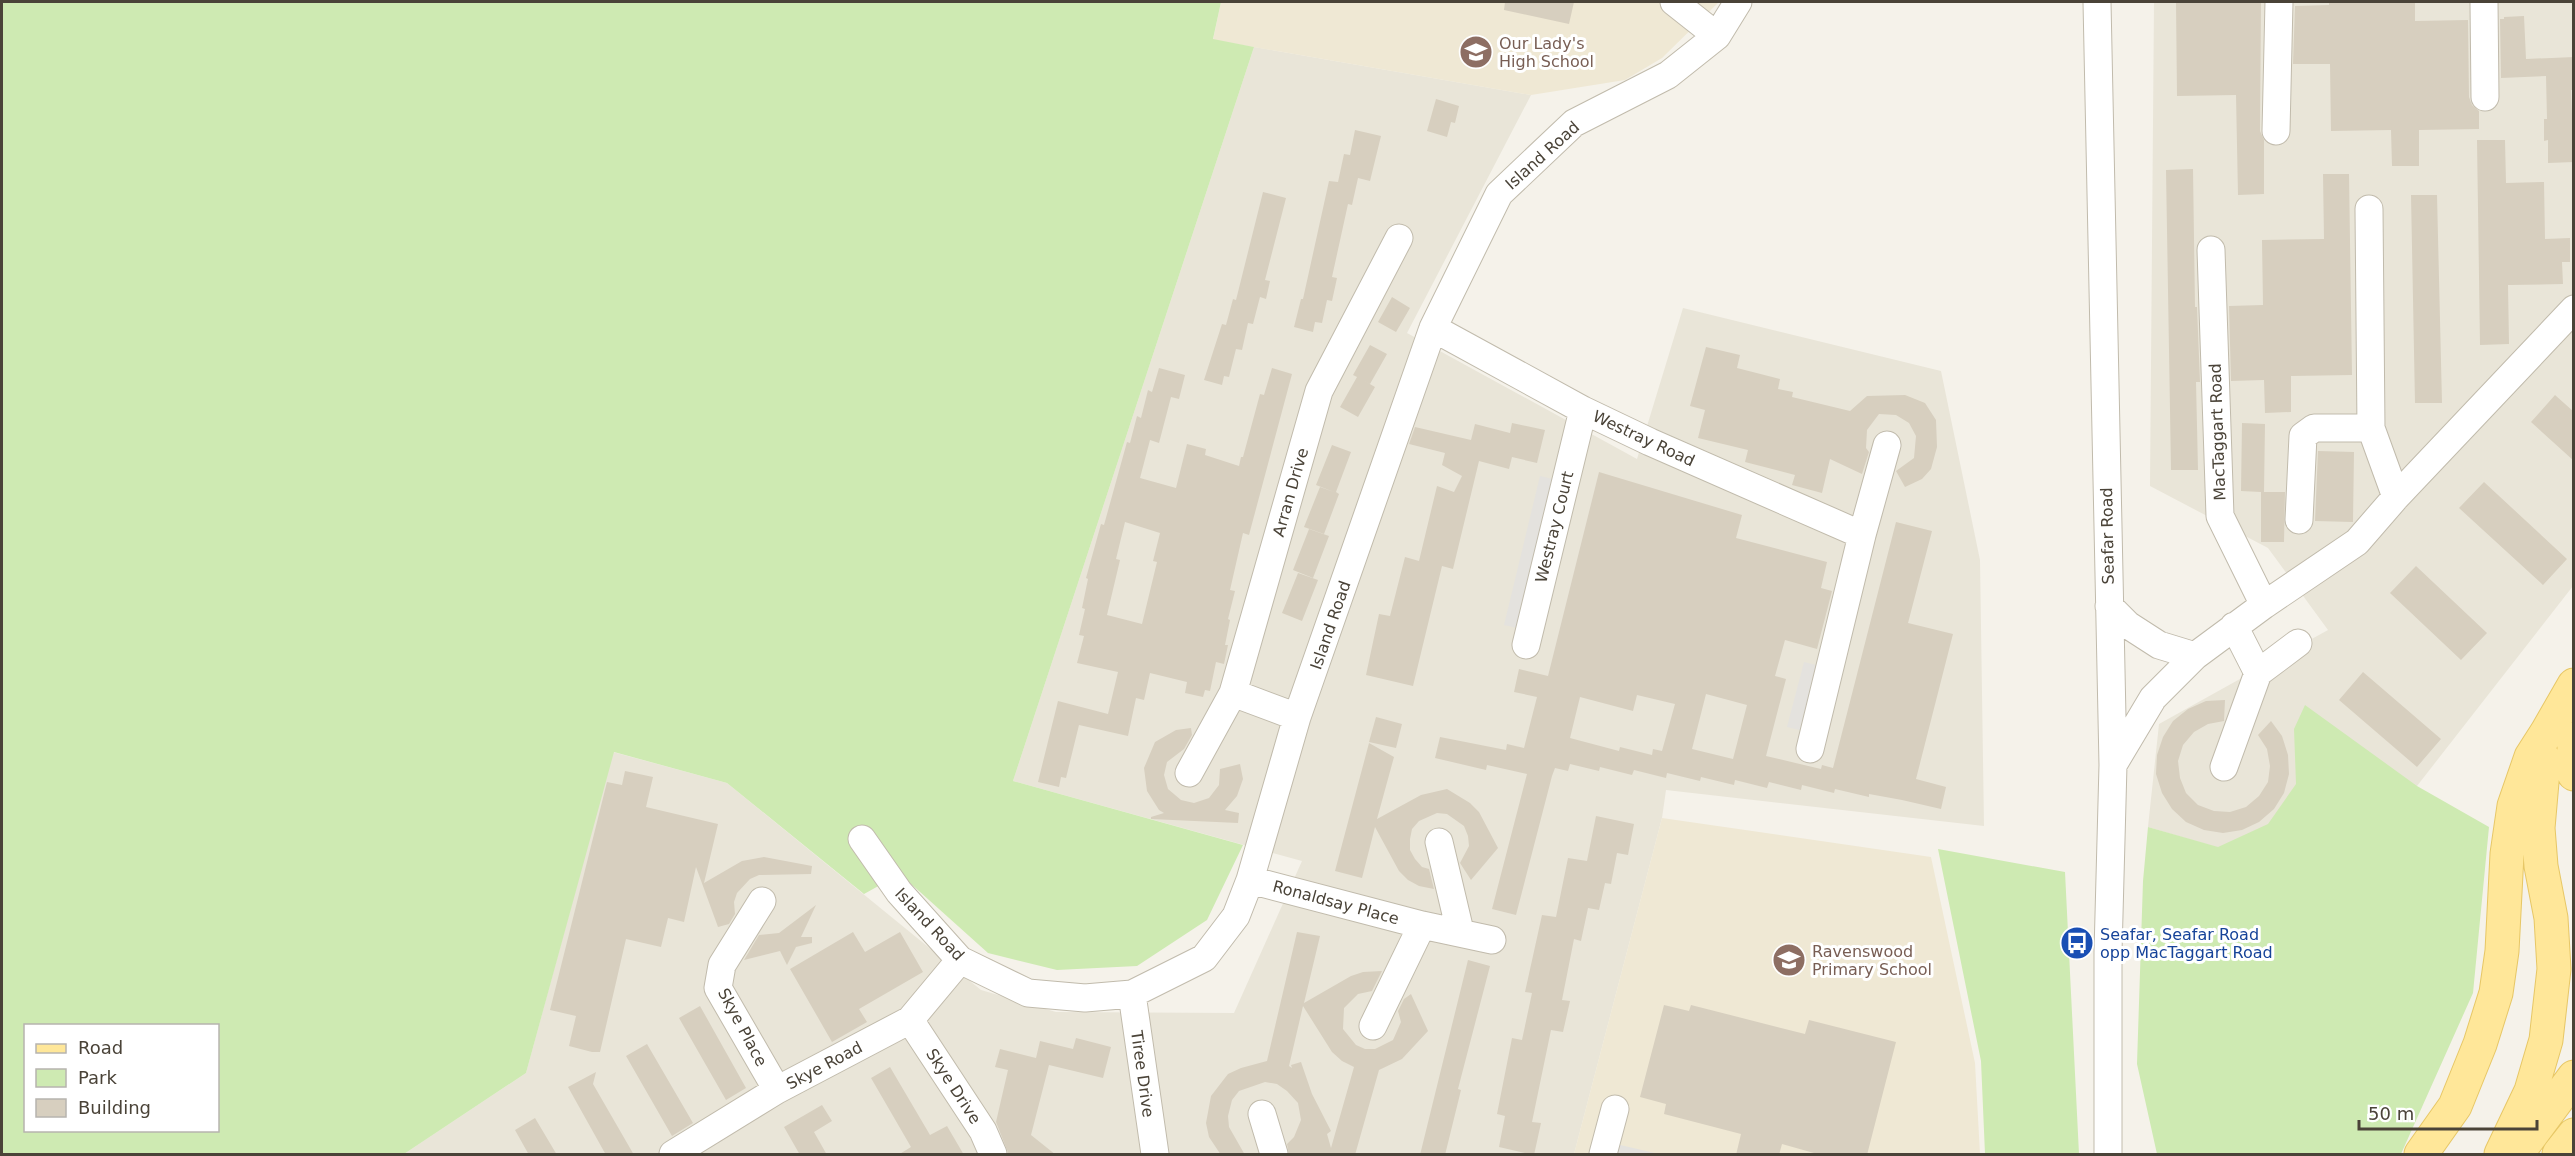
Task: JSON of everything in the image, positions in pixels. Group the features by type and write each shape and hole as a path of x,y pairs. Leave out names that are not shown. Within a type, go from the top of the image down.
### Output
{"main road":[{"path":"2501,1155 2534,1081 2546,1040 2554,969 2551,918 2541,866 2538,828 2574,684"},
{"path":"2560,736 2574,774"},
{"path":"2421,1155 2455,1107 2480,1044 2496,993 2502,951 2507,854 2514,806 2530,757 2560,736"},
{"path":"2516,1155 2574,1077"},
{"path":"2559,1155 2574,1136"}],"street":[{"path":"1674,2 1717,36"},
{"name":"Island Road","path":"862,839 899,892 960,960 1028,993 1085,998 1132,994 1204,958 1236,916 1250,880 1297,717 1433,328 1499,194 1574,123 1668,75 1717,36 1738,2"},
{"name":"Seafar Road","path":"2097,2 2113,765 2108,952 2108,1155"},
{"path":"2276,131 2278,2"},
{"path":"2484,2 2485,97"},
{"path":"2369,208 2371,428 2396,497"},
{"name":"Arran Drive","path":"1189,773 1233,693 1319,391 1399,238"},
{"name":"MacTaggart Road","path":"2211,250 2220,516 2264,605"},
{"path":"2113,765 2153,698 2195,656 2234,626 2357,542 2396,497 2574,309"},
{"name":"Westray Road","path":"1433,328 1583,410 1650,442 1862,535"},
{"name":"Westray Court","path":"1526,645 1583,410"},
{"path":"2299,520 2303,436 2314,428 2371,428"},
{"path":"1810,749 1862,535 1887,445"},
{"path":"2109,606 2128,624 2158,645 2195,656"},
{"path":"2234,626 2258,673"},
{"path":"2224,768 2258,673 2298,643"},
{"path":"1233,693 1297,717"},
{"path":"1439,842 1460,932"},
{"name":"Ronaldsay Place","path":"1250,880 1422,925 1492,940"},
{"name":"Skye Place","path":"762,901 722,965 718,988 777,1090"},
{"name":"Ronaldsay Place","path":"1373,1026 1422,925"},
{"name":"Skye Road","path":"679,1152 777,1090 910,1020 960,960"},
{"name":"Tiree Drive","path":"1132,994 1155,1155"},
{"name":"Skye Drive","path":"910,1020 983,1131 993,1155"},
{"name":"Seafar Road","path":"2108,1071 2120,1155"},
{"path":"1603,1155 1616,1109"},
{"path":"1262,1114 1274,1155"}],"shaded area":[{"name":"Our Lady's High School","path":"1221,2 1719,2 1662,58 1625,80 1531,95 1213,40"},
{"path":"2154,2 2573,2 2573,586 2417,786 2218,848 2148,827 2159,724 2328,630 2268,548 2150,486"},
{"path":"1254,47 1531,95 1407,333 1637,459 1683,308 1941,371 1980,560 1984,826 1666,790 1662,818 1574,1154 404,1154 526,1073 613,752 727,783 981,990 1056,1012 1234,1013 1302,861 1013,781"},
{"path":"1540,476 1557,480 1522,629 1504,625"},
{"path":"1804,662 1820,666 1803,731 1787,727"},
{"name":"Ravenswood Primary School","path":"1662,818 1931,857 1975,1063 1980,1154 1574,1154"},
{"path":"1616,1144 1659,1154 1613,1154"}],"green space":[{"path":"2,2 1221,2 1213,39 1254,47 1013,781 1243,845 1207,920 1137,966 1057,970 988,953 900,874 864,894 727,783 614,752 526,1073 404,1154 2,1154"},
{"path":"2305,705 2417,786 2489,827 2473,993 2401,1154 2157,1154 2137,1064 2143,881 2148,827 2218,847 2268,824 2296,784 2294,729"},
{"path":"1938,849 2065,872 2079,1154 1985,1154 1981,1061"}],"building":[{"path":"1505,2 1574,2 1569,24 1504,10"},
{"path":"2176,2 2261,2 2260,131 2264,140 2264,194 2238,195 2236,95 2177,96"},
{"path":"2329,2 2415,2 2415,21 2468,20 2469,97 2472,105 2479,111 2479,129 2419,130 2419,166 2392,166 2391,130 2331,131 2330,64 2293,64 2295,6 2329,5"},
{"path":"2524,16 2526,59 2574,57 2574,90 2571,90 2574,162 2548,163 2548,140 2544,141 2544,119 2547,119 2546,76 2501,78 2500,19"},
{"path":"1436,99 1459,106 1455,123 1451,122 1447,137 1427,131"},
{"path":"1355,130 1381,136 1370,181 1358,178 1352,205 1348,204 1332,277 1337,278 1332,301 1327,300 1322,323 1315,322 1313,332 1294,327 1301,299 1303,299 1329,181 1338,182 1344,154 1350,155"},
{"path":"2477,140 2505,140 2506,183 2544,182 2545,239 2570,238 2570,262 2562,262 2563,284 2508,285 2509,344 2480,345"},
{"path":"2193,169 2195,307 2197,307 2200,382 2196,382 2198,470 2171,470 2166,170"},
{"path":"2323,174 2349,174 2352,375 2291,376 2291,412 2265,413 2264,380 2231,381 2229,306 2263,305 2262,240 2324,239"},
{"path":"1263,192 1286,198 1265,280 1270,281 1266,299 1260,297 1253,324 1248,323 1242,350 1236,349 1229,377 1224,376 1222,385 1204,380 1222,324 1226,325 1233,299 1236,300"},
{"path":"2411,195 2437,195 2442,403 2415,403"},
{"path":"1392,297 1410,308 1396,332 1378,322"},
{"path":"1370,345 1387,354 1370,384 1363,380 1375,387 1358,417 1340,407 1357,377 1353,375"},
{"path":"1706,347 1740,355 1737,368 1780,379 1778,389 1793,392 1792,397 1850,411 1867,396 1905,395 1925,403 1936,420 1937,447 1931,469 1922,479 1905,487 1896,471 1914,458 1916,436 1909,423 1896,415 1879,414 1867,430 1866,448 1869,452 1862,474 1830,459 1822,493 1792,485 1795,475 1745,462 1748,450 1698,438 1705,410 1690,406"},
{"path":"1159,368 1185,375 1179,399 1171,397 1159,443 1150,440 1140,478 1176,488 1187,444 1206,449 1205,455 1239,466 1260,394 1264,395 1272,368 1292,374 1249,535 1243,533 1230,590 1235,591 1228,619 1230,620 1225,645 1228,645 1224,664 1216,662 1210,691 1205,690 1203,697 1185,693 1187,682 1150,673 1144,700 1136,698 1128,736 1079,725 1066,778 1061,777 1059,787 1038,782 1058,701 1108,714 1118,672 1077,663 1084,636 1079,635 1085,609 1082,608 1088,579 1086,578 1101,524 1104,525 1127,442 1130,443 1137,416 1141,418 1148,390 1152,392","holes":["1125,522 1160,533 1153,561 1157,562 1142,624 1107,615 1120,560 1116,559"]},
{"path":"2555,395 2574,412 2574,461 2531,422"},
{"path":"1512,423 1545,430 1537,463 1512,457 1509,469 1479,461 1453,569 1442,566 1413,686 1366,675 1379,614 1390,616 1405,557 1419,561 1437,486 1454,492 1462,476 1442,465 1445,453 1409,444 1415,427 1471,440 1475,424 1510,433"},
{"path":"2242,423 2265,424 2264,492 2285,492 2284,542 2261,542 2261,492 2241,491"},
{"path":"1332,445 1351,452 1324,534 1304,527 1320,487 1334,492 1316,485"},
{"path":"2318,451 2354,452 2353,522 2315,521"},
{"path":"1599,472 1742,515 1736,538 1827,562 1821,588 1832,591 1817,649 1785,640 1775,676 1786,679 1766,756 1821,769 1822,765 1833,768 1896,522 1932,531 1908,623 1953,634 1916,779 1946,787 1941,809 1835,789 1834,793 1802,785 1801,790 1769,782 1767,788 1735,780 1734,785 1701,777 1700,781 1667,773 1666,778 1634,770 1632,775 1600,767 1599,771 1570,764 1568,771 1555,768 1552,776 1516,915 1492,909 1527,774 1487,765 1486,770 1435,758 1440,737 1506,750 1507,744 1524,748 1537,697 1514,692 1519,669 1548,676","holes":["1706,694 1747,705 1733,759 1692,749","1637,695 1675,704 1662,751 1653,749 1652,755 1620,747 1619,751 1570,738 1580,697 1633,711"]},
{"path":"2484,482 2567,559 2543,585 2459,508"},
{"path":"1309,529 1329,536 1313,578 1293,570"},
{"path":"2416,566 2487,633 2461,660 2390,593"},
{"path":"1298,573 1318,580 1302,621 1282,613"},
{"path":"2363,672 2441,739 2417,767 2339,700"},
{"path":"2225,700 2224,721 2208,724 2194,732 2183,745 2178,761 2180,778 2186,793 2198,805 2214,811 2230,812 2246,807 2259,796 2268,782 2270,766 2267,749 2258,735 2271,721 2282,736 2288,755 2289,774 2284,793 2274,809 2259,822 2242,830 2223,833 2204,830 2186,822 2172,809 2162,793 2156,774 2157,755 2163,737 2173,721 2188,709 2206,701"},
{"path":"1376,717 1402,724 1396,748 1369,742"},
{"path":"1191,728 1192,735 1184,749 1167,762 1164,775 1168,789 1181,800 1194,803 1209,798 1219,785 1220,769 1240,764 1243,779 1237,796 1225,810 1239,813 1238,823 1151,819 1151,817 1164,813 1159,810 1147,791 1144,768 1155,742 1176,730"},
{"path":"1369,743 1394,757 1377,819 1421,795 1447,789 1470,803 1479,812 1498,848 1471,880 1460,863 1469,846 1464,826 1447,814 1437,813 1419,821 1412,829 1410,839 1410,850 1422,867 1429,869 1434,889 1419,886 1399,871 1375,827 1362,878 1335,871"},
{"path":"625,771 653,777 646,807 718,824 704,883 742,861 764,857 812,866 811,874 759,875 750,879 737,893 734,902 735,914 729,924 718,927 696,867 684,922 668,918 661,947 626,939 600,1052 592,1052 569,1046 576,1016 550,1010 607,782 622,785"},
{"path":"1596,816 1634,824 1628,855 1617,853 1611,884 1605,883 1599,910 1588,908 1581,941 1574,939 1562,1000 1570,1001 1563,1032 1551,1030 1532,1122 1541,1123 1534,1155 1499,1147 1505,1116 1497,1114 1512,1038 1522,1040 1532,993 1525,992 1542,915 1556,917 1568,858 1587,861"},
{"path":"816,905 801,937 812,937 812,943 796,947 787,965 780,951 744,960 759,935 779,933"},
{"path":"853,932 865,952 900,932 923,972 859,1009 867,1022 832,1042 790,969"},
{"path":"1297,932 1320,936 1304,1003 1351,976 1363,972 1382,971 1372,991 1358,994 1344,1008 1343,1029 1356,1045 1365,1049 1375,1049 1393,1040 1401,1022 1398,1011 1404,999 1411,994 1428,1031 1402,1059 1379,1070 1355,1155 1289,1155 1287,1144 1294,1137 1301,1120 1298,1103 1277,1084 1265,1082 1239,1091 1232,1100 1228,1116 1229,1127 1245,1155 1221,1155 1209,1137 1206,1123 1211,1096 1228,1074 1267,1061","holes":["1303,1006 1332,1052 1342,1061 1354,1067 1331,1148 1327,1134 1331,1131 1312,1094 1301,1062 1291,1065 1292,1068 1289,1066"]},
{"path":"1468,960 1490,966 1458,1089 1461,1090 1445,1155 1420,1155"},
{"path":"1664,1005 1689,1011 1691,1005 1805,1034 1809,1020 1896,1042 1867,1155 1821,1155 1782,1144 1779,1155 1736,1155 1741,1134 1664,1114 1666,1104 1640,1097"},
{"path":"700,1006 746,1088 726,1100 679,1018"},
{"path":"1076,1038 1111,1047 1103,1078 1049,1065 1031,1135 1056,1155 1009,1155 996,1122 1008,1070 995,1067 1000,1049 1036,1058 1040,1041 1073,1049"},
{"path":"647,1044 693,1123 672,1136 626,1056"},
{"path":"890,1067 930,1135 947,1126 964,1155 898,1155 911,1147 871,1078"},
{"path":"596,1072 593,1084 634,1155 606,1155 568,1087"},
{"path":"822,1105 832,1121 814,1132 827,1155 800,1155 784,1127"},
{"path":"535,1118 557,1155 529,1155 515,1130"}],"place":[{"name":"Our Lady's High School","path":"1476,52"},
{"name":"Seafar, Seafar Road opp MacTaggart Road","path":"2077,943"},
{"name":"Ravenswood Primary School","path":"1789,960"}]}
